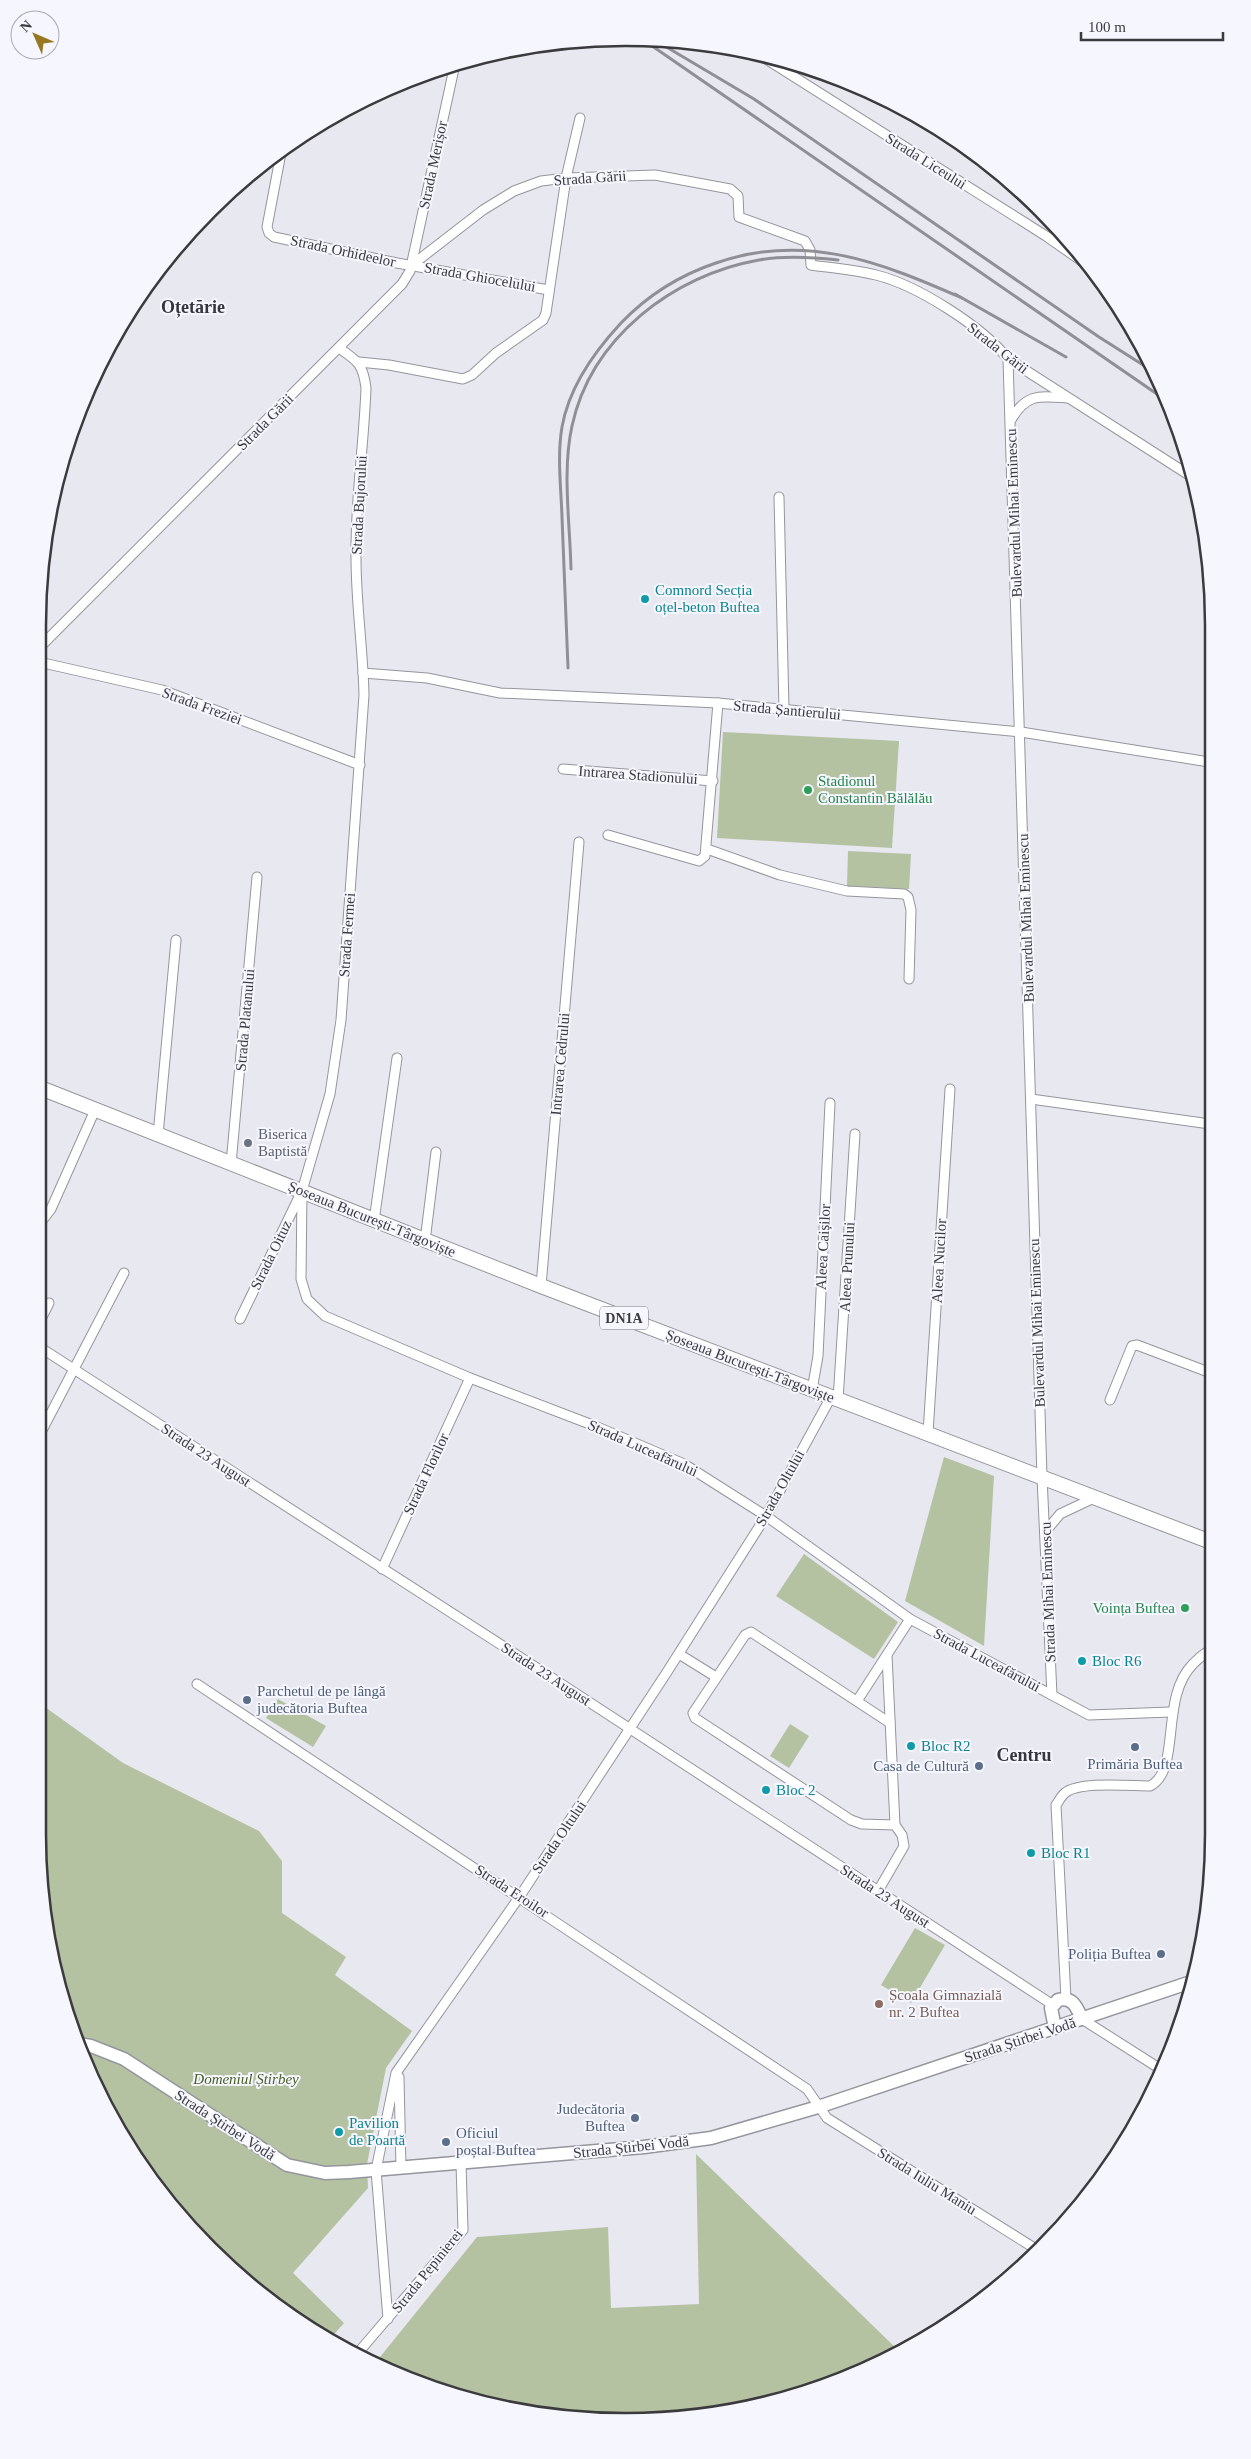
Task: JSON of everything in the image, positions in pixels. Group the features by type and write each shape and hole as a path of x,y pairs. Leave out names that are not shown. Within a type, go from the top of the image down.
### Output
{"main road":[{"name":"Șoseaua București-Târgoviște","path":"46,1090 541,1286 1205,1540"}],"street":[{"name":"Strada Liceului","path":"779,67 1066,250"},
{"name":"Strada Merișor","path":"412,265 453,73"},
{"path":"339,348 359,362 389,365 458,380 467,378 496,352 543,320 546,312 566,178 580,118"},
{"name":"Strada Orhideelor","path":"279,161 267,227 269,233 274,237 412,265"},
{"name":"Strada Gării","path":"46,641 396,291 407,278 412,265 483,210 514,191 541,181 566,178 655,175 730,189 738,196 739,217 805,241 810,250 812,265 877,276 907,286 988,336 1008,359 1184,472"},
{"name":"Strada Ghiocelului","path":"412,265 549,290"},
{"name":"Bulevardul Mihai Eminescu","path":"1008,359 1021,732 1042,1477"},
{"name":"Strada Bujorului","path":"359,362 364,372 366,388 356,556 357,618 362,644 363,673"},
{"path":"1011,420 1022,404 1029,399 1041,396 1070,399"},
{"path":"779,497 784,709"},
{"name":"Strada Freziei","path":"46,664 162,690 360,765"},
{"name":"Strada Șantierului","path":"363,673 427,678 500,693 718,703 1021,732 1205,761"},
{"name":"Strada Fermei","path":"302,1191 324,1120 336,1061 360,765 363,673"},
{"name":"Intrarea Stadionului","path":"707,849 718,703"},
{"name":"Intrarea Stadionului","path":"563,769 713,781"},
{"path":"608,835 700,861 705,856 707,849 780,875 847,891 904,894 908,897 911,910 909,978"},
{"name":"Intrarea Cedrului","path":"541,1286 579,842"},
{"name":"Strada Platanului","path":"231,1164 257,877"},
{"path":"158,1135 176,940"},
{"path":"374,1221 397,1058"},
{"name":"Aleea Nucilor","path":"928,1433 950,1089"},
{"path":"1031,1099 1205,1123"},
{"name":"Aleea Caișilor","path":"812,1390 818,1356 830,1103"},
{"path":"46,1216 51,1209 95,1110"},
{"name":"Aleea Prunului","path":"834,1399 855,1134"},
{"path":"425,1241 436,1152"},
{"name":"Strada Oituz","path":"240,1319 302,1191"},
{"name":"Strada Luceafărului","path":"302,1191 301,1279 306,1298 312,1306 325,1316 470,1378 595,1426 684,1464 766,1516 910,1619 1013,1676 1052,1695"},
{"path":"46,1423 75,1370 79,1356 124,1273"},
{"path":"46,1309 49,1303"},
{"path":"1110,1400 1132,1346 1137,1345 1205,1372"},
{"name":"Strada 23 August","path":"46,1351 1053,2005"},
{"name":"Strada Florilor","path":"382,1569 470,1378"},
{"name":"Strada Oltului","path":"376,2170 395,2077 400,2067 520,1896 630,1730 766,1516 834,1399"},
{"name":"Strada Mihai Eminescu","path":"1042,1477 1046,1531 1052,1695"},
{"path":"1046,1531 1060,1514 1069,1508 1094,1498"},
{"path":"856,1701 910,1619"},
{"path":"890,1723 751,1632 744,1635 694,1710 696,1718 851,1820 862,1824 895,1825"},
{"path":"679,1654 716,1678"},
{"path":"1066,1999 1056,1805 1066,1792 1088,1787 1150,1786 1158,1780 1168,1760 1172,1712 1181,1679 1205,1654"},
{"path":"878,1891 904,1846 902,1835 895,1825 887,1655"},
{"name":"Strada Eroilor","path":"197,1684 520,1896 807,2089 816,2100 818,2107"},
{"path":"1052,1695 1089,1715 1172,1712"},
{"name":"Strada Știrbei Vodă","path":"86,2045 124,2059 287,2165 325,2173 461,2163 686,2142 740,2130 818,2107 1185,1984"},
{"path":"1055,2028 1051,2013 1053,2005 1058,2000 1066,1999 1073,2002 1082,2019 1156,2066"},
{"path":"400,2067 401,2168"},
{"name":"Strada Iuliu Maniu","path":"818,2107 828,2118 1031,2246"},
{"name":"Strada Pepinierei","path":"362,2349 463,2230 461,2163"},
{"name":"Strada Pepinierei","path":"376,2170 388,2319"}],"green space":[{"name":"Stadionul Constantin Bălălău","path":"723,732 899,741 892,848 717,838"},
{"path":"848,851 911,854 909,889 847,886"},
{"path":"944,1457 994,1476 984,1646 905,1601"},
{"path":"804,1554 898,1622 874,1659 776,1596"},
{"path":"278,1699 326,1726 313,1747 266,1718"},
{"name":"Domeniul Știrbey","path":"46,1708 123,1763 259,1831 282,1861 282,1913 346,1957 335,1975 412,2031 386,2068 367,2164 368,2188 293,2273 344,2323 334,2334 304,2315 273,2293 216,2243 166,2186 124,2123 106,2090 77,2020 57,1947 51,1909 46,1834"},
{"path":"790,1724 809,1736 789,1768 770,1756"},
{"path":"915,1928 945,1945 911,2003 881,1985"},
{"path":"696,2154 894,2346 847,2369 812,2382 739,2402 663,2412 626,2413 588,2412 512,2402 439,2382 404,2369 380,2357 477,2237 608,2227 611,2308 699,2304"}],"railway":[{"path":"653,47 1156,393"},
{"path":"667,47 754,99 1099,337 1143,365"},
{"path":"568,668 560,472 562,427 570,398 584,371 601,346 631,313 665,287 703,268 749,254 780,250 842,255 901,273 962,298"},
{"path":"571,569 567,461 572,426 582,394 597,365 617,339 640,316 667,296 696,280 727,268 779,257 838,260"},
{"path":"955,294 1066,357"}],"place":[{"name":"Comnord Secția oțel-beton Buftea","path":"645,599"},
{"name":"Stadionul Constantin Bălălău","path":"808,790"},
{"name":"Biserica Baptistă","path":"248,1143"},
{"name":"Voința Buftea","path":"1185,1608"},
{"name":"Bloc R6","path":"1082,1661"},
{"name":"Parchetul de pe lângă judecătoria Buftea","path":"247,1700"},
{"name":"Bloc R2","path":"911,1746"},
{"name":"Primăria Buftea","path":"1135,1747"},
{"name":"Casa de Cultură","path":"979,1766"},
{"name":"Bloc 2","path":"766,1790"},
{"name":"Bloc R1","path":"1031,1853"},
{"name":"Poliția Buftea","path":"1161,1954"},
{"name":"Școala Gimnazială nr. 2 Buftea","path":"879,2004"},
{"name":"Judecătoria Buftea","path":"635,2118"},
{"name":"Pavilion de Poartă","path":"339,2132"},
{"name":"Oficiul poștal Buftea","path":"446,2142"}],"district":[{"name":"Oțetărie","path":"193,307"},
{"name":"Centru","path":"1024,1755"}]}
